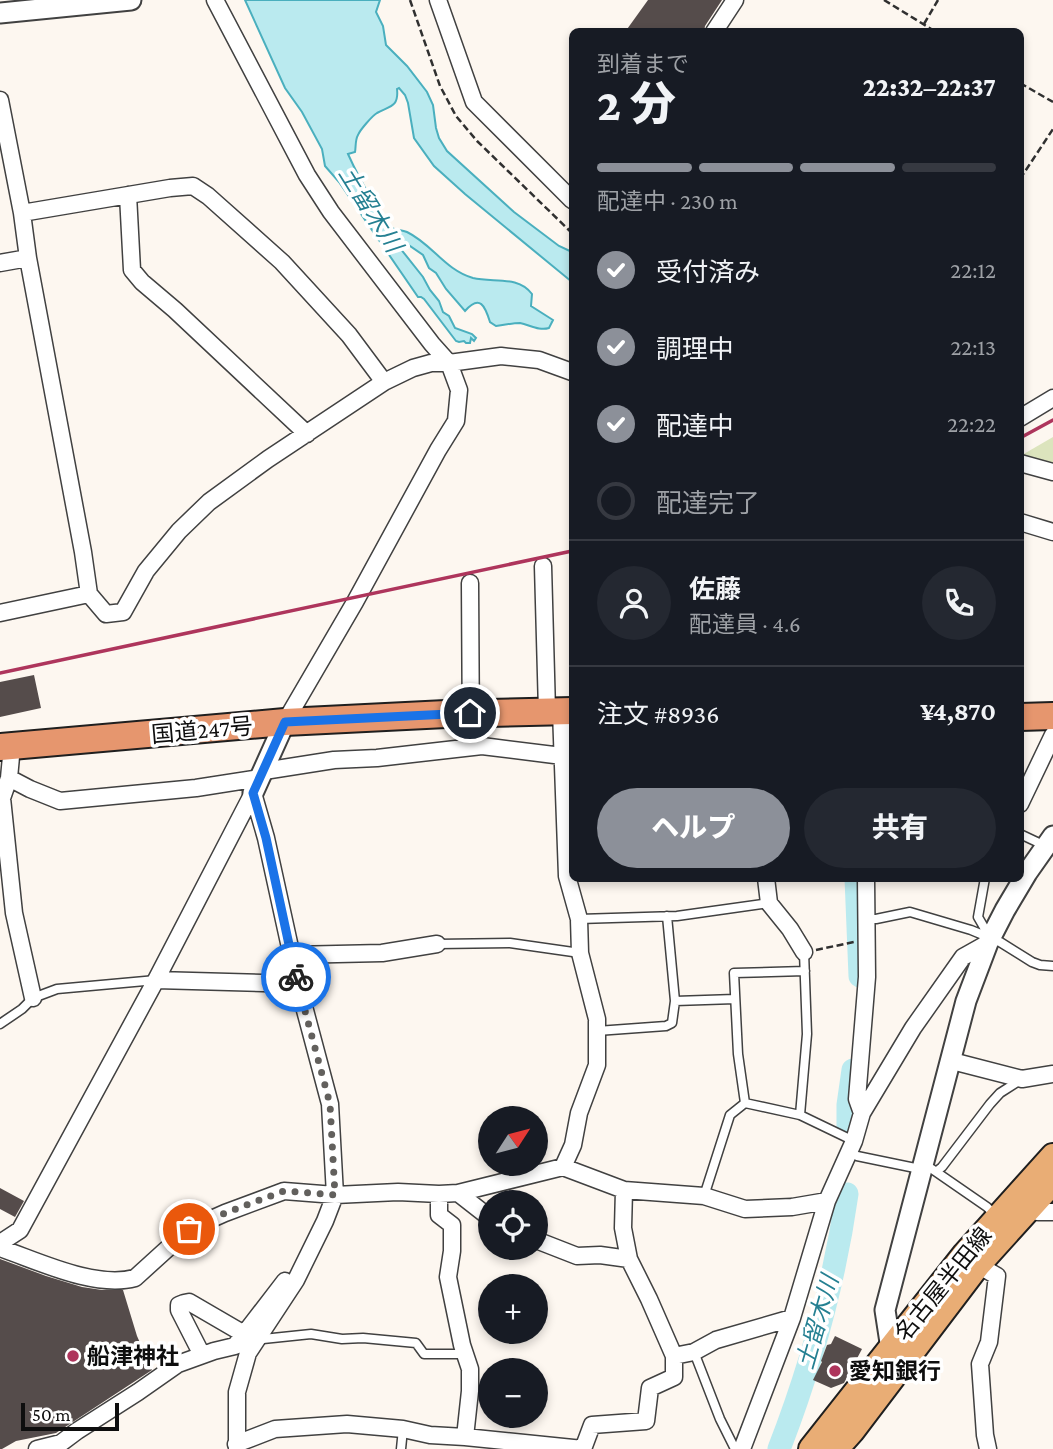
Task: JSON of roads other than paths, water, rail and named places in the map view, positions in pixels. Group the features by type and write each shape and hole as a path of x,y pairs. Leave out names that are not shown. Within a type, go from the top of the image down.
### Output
{"highway":[{"name":"国道247号","path":"6,747 285,722 560,711"},
{"path":"1024,717 1053,716"}],"main road":[{"name":"名古屋半田線","path":"811,1449 965,1254 1053,1156"},
{"name":"名古屋半田線","path":"836,1449 978,1265 1053,1182"}],"street":[{"path":"0,13 131,0"},
{"path":"0,1245 20,1230 156,981 259,781 285,722 456,421 459,390 449,363 423,333 318,193 277,121 215,0"},
{"path":"438,0 474,102 569,197"},
{"path":"717,28 735,0"},
{"path":"0,100 89,594 106,614 123,612 146,571 179,531 209,502 268,459 384,383 413,368 431,363 501,356 538,360 569,371"},
{"path":"22,213 193,186 208,196 291,271 349,335 384,383"},
{"path":"128,195 132,270 307,434"},
{"path":"0,263 28,258"},
{"path":"1024,416 1053,398"},
{"path":"1024,464 1053,472"},
{"path":"1024,523 1053,532"},
{"path":"543,566 567,757 567,876 579,919 580,953 597,1019 597,1065 579,1113 573,1145 563,1167"},
{"path":"470,583 471,747"},
{"path":"0,613 89,594"},
{"path":"1024,796 1053,736"},
{"path":"9,778 60,801 259,781 334,760 482,746 567,757"},
{"path":"6,747 9,778 2,798 7,914 33,998"},
{"path":"37,1449 61,1443 178,1364 235,1346 251,1336 296,1280 335,1195 330,1104 298,984 266,838 259,781"},
{"path":"1024,871 1050,840"},
{"path":"766,882 769,903 804,952"},
{"path":"862,1113 857,1099 867,978 866,882"},
{"path":"891,1349 885,1310 928,1169 966,1001 989,941 1018,882"},
{"path":"742,1449 792,1318 827,1201 862,1113 913,1028 963,957 989,941"},
{"path":"292,955 382,953 437,944"},
{"path":"156,981 298,984"},
{"path":"952,1062 1022,1079 1053,1074"},
{"path":"0,1245 65,1271 105,1281 125,1281 135,1278 189,1229 284,1191 335,1195 458,1193 563,1167 624,1190 704,1196 745,1209 792,1207 827,1201"},
{"path":"251,1336 237,1392 236,1447 275,1429 347,1424 403,1429 430,1436 473,1441 583,1449 593,1424 646,1421 650,1388 674,1377 674,1356 629,1259 623,1228 624,1190"},
{"path":"458,1193 478,1209"},
{"path":"439,1194 439,1214 452,1225 448,1277 470,1369 473,1441"},
{"path":"1028,1209 1053,1212"},
{"path":"548,1245 578,1256 600,1255 629,1259"},
{"path":"978,1265 997,1276 989,1342 980,1364 988,1449"},
{"path":"202,1356 179,1310 179,1306 184,1303 189,1302 251,1336"},
{"path":"674,1356 694,1352 716,1340 792,1318"}],"lane":[{"path":"1024,836 1037,842 1050,840"},
{"path":"984,882 978,917 989,941"},
{"path":"579,919 667,916 769,903"},
{"path":"867,919 910,912 971,930 989,941 1009,947 1032,962 1053,966"},
{"path":"597,1031 672,1024 675,1001 667,916"},
{"path":"437,944 510,943 580,953"},
{"path":"800,1115 807,1034 804,952"},
{"path":"745,1102 738,1054 734,973 805,971"},
{"path":"0,1024 33,998 57,989 156,981"},
{"path":"675,1001 735,999"},
{"path":"745,1102 800,1115 851,1146 857,1156 928,1169 942,1167 990,1104 1000,1093 1022,1079"},
{"path":"704,1196 730,1115 745,1102"},
{"path":"928,1169 987,1207 997,1217"},
{"path":"251,1336 263,1339 311,1334 342,1339 363,1338 416,1343 424,1353 465,1352"},
{"path":"694,1352 720,1419 735,1449"},
{"path":"401,1449 403,1429"}],"water":[{"path":"245,0 380,0 376,12 383,26 386,45 427,92 433,105 439,138 447,151 514,212 569,251 569,280 434,166 414,138 408,103 399,88 395,103 369,120 357,137 355,152 348,154 358,174 389,227 416,237 463,274 473,278 520,284 532,294 531,306 553,320 549,328 520,323 496,326 490,322 484,307 478,303 465,311 436,273 429,268 423,255 400,242 400,248 423,277 455,328 476,338 474,341 471,338 470,343 456,341 424,299 418,297 339,182 325,166 322,149 285,88"}],"waterway":[{"name":"土留木川","path":"856,882 860,976"},
{"name":"土留木川","path":"848,1129 853,1070"},
{"name":"土留木川","path":"779,1449 820,1323 836,1258 847,1194"}],"railway":[{"path":"1024,436 1053,420"},
{"path":"0,673 569,552"}],"place":[{"name":"船津神社","path":"73,1356"},
{"name":"愛知銀行","path":"835,1371"}]}
